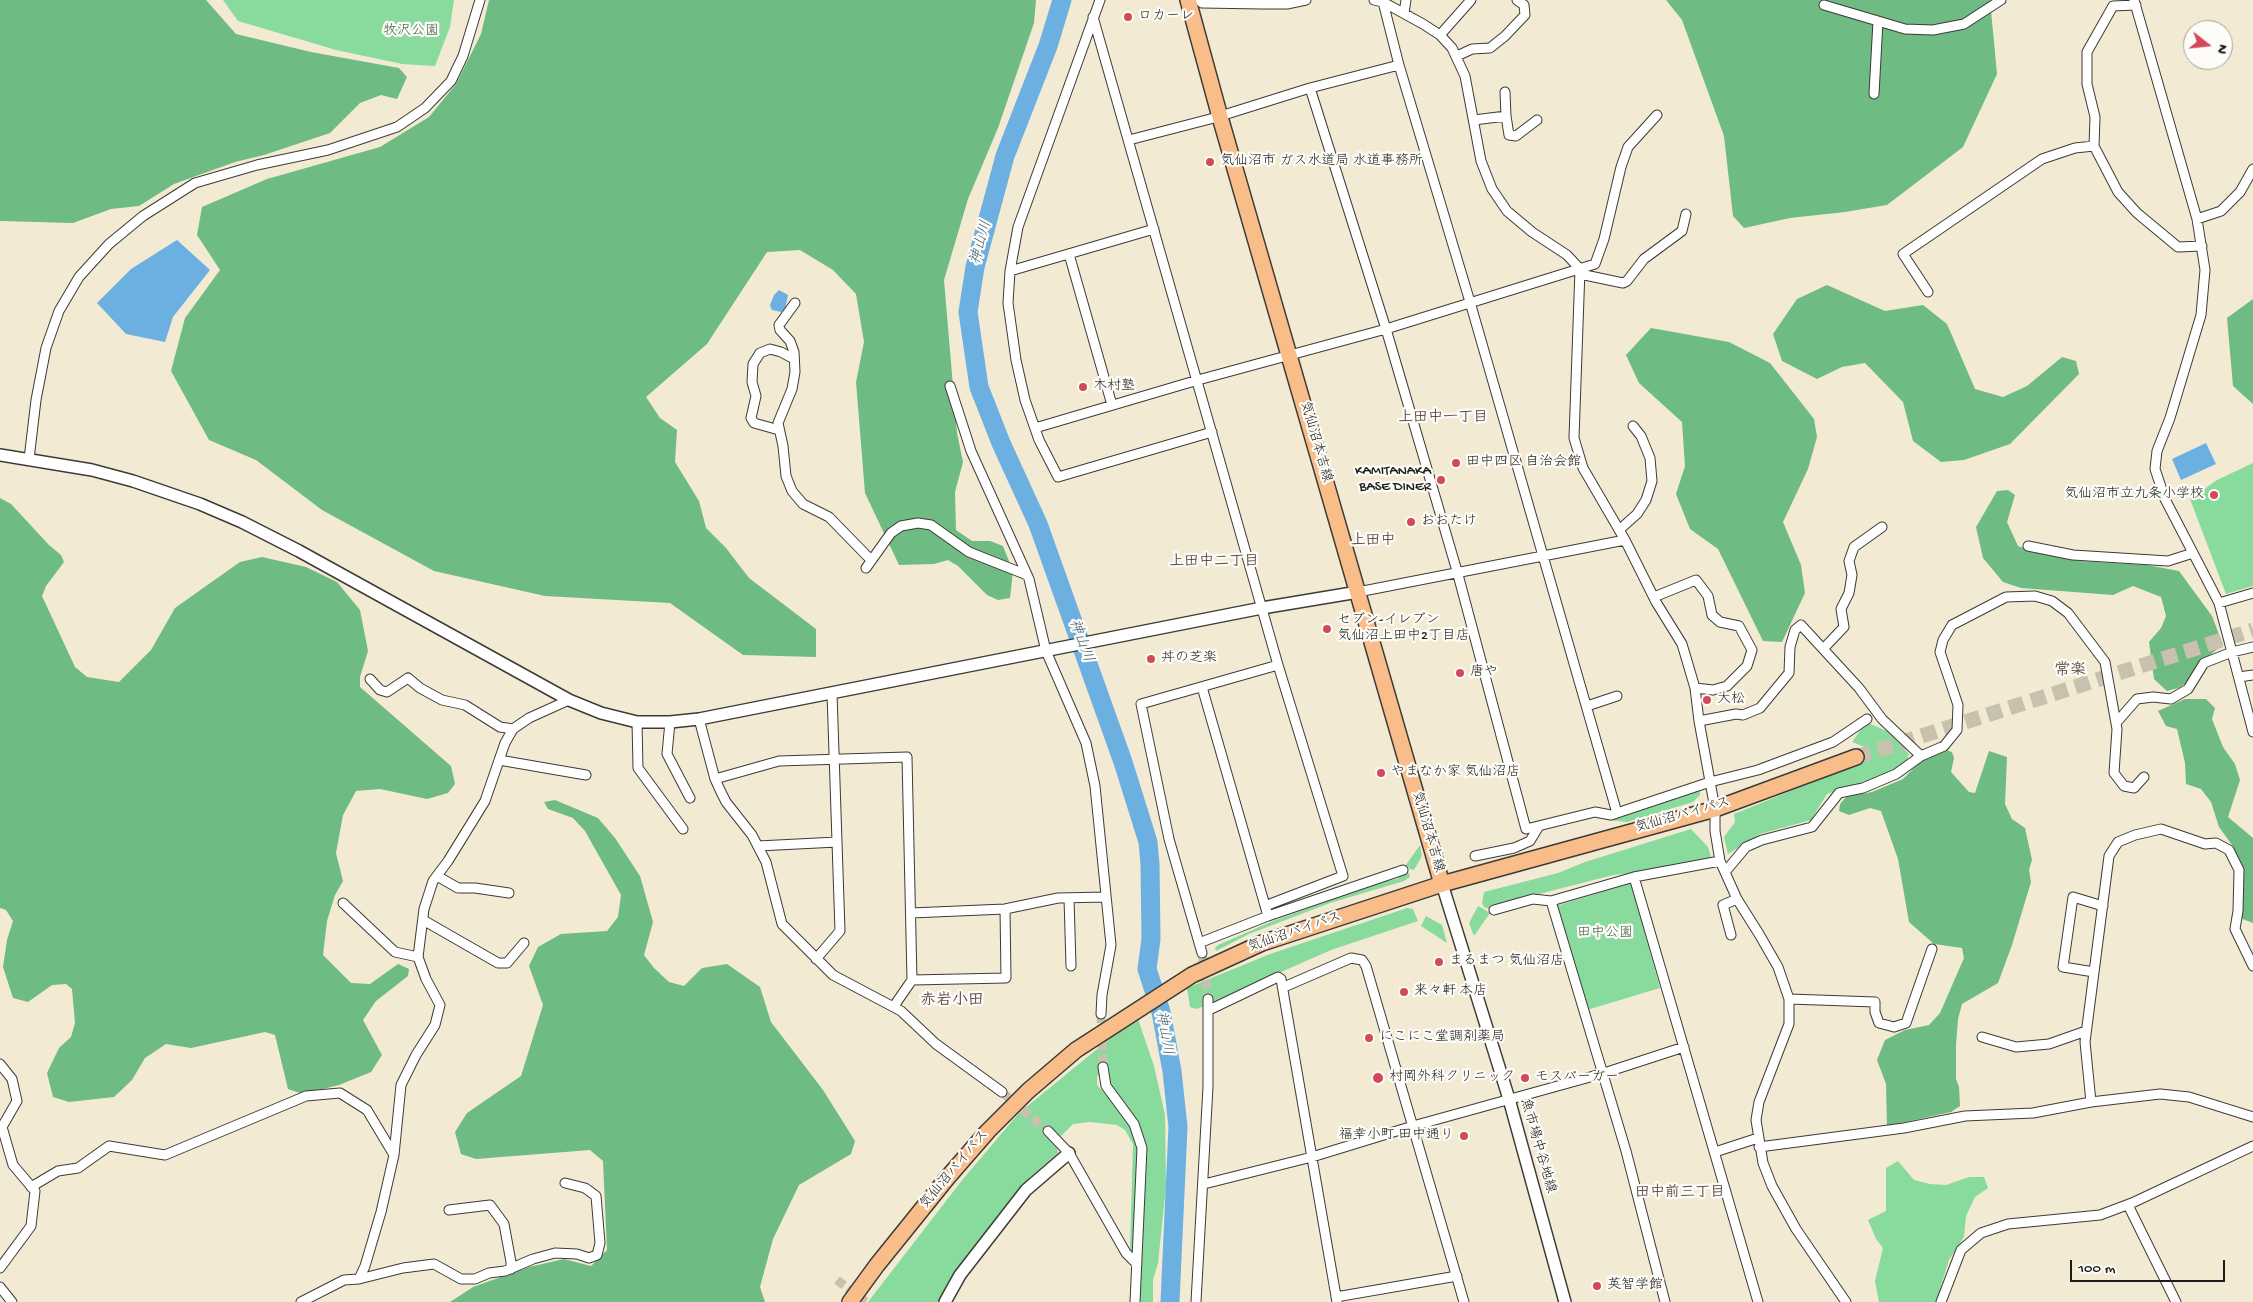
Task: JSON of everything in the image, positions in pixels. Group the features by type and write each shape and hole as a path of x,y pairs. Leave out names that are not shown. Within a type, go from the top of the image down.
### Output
{"main road":[{"name":"気仙沼本吉線","path":"1188,0 1220,117 1442,884"},
{"name":"気仙沼バイパス","path":"850,1302 877,1265 988,1131 1028,1091 1076,1050 1192,975 1262,943 1442,884 1715,809 1856,757"}],"street":[{"path":"29,459 36,400 46,348 59,312 79,277 109,244 143,216 196,183 257,165 328,150 397,127 425,108 451,81 463,56 480,0"},
{"path":"1100,0 1020,218 1010,271 1008,304 1016,360 1025,400 1034,428 1058,477 1212,432"},
{"path":"1199,0 1202,3 1306,0"},
{"path":"1404,13 1406,0"},
{"path":"1440,36 1471,0"},
{"path":"1457,56 1472,49 1490,48 1505,36 1525,15 1524,5 1517,0"},
{"path":"1824,5 1905,29 1933,30 1964,24 2001,0"},
{"path":"1378,1 1404,13 1440,36 1457,56 1466,76 1481,161 1492,189 1507,211 1532,232 1567,255 1580,272 1622,284 1628,281 1644,259 1682,230 1686,214"},
{"path":"1378,1 1470,302 1617,813"},
{"path":"2202,246 2178,247 2137,213 2118,192 2094,146 2095,117 2087,84 2087,52 2113,3 2135,3 2197,219 2202,246 2205,270 2201,315 2170,418 2157,451 2154,469 2165,499 2219,603 2253,732"},
{"path":"1094,17 1278,665 1343,876 1330,883 1265,906"},
{"path":"1874,94 1878,21"},
{"path":"1130,140 1220,117 1310,88 1399,65"},
{"path":"1310,88 1386,329 1456,571 1526,829 1595,812 1617,813 1710,782 1758,770 1832,742 1867,719"},
{"path":"1505,92 1509,135 1516,136 1537,120"},
{"path":"1034,428 1198,380 1386,329 1470,302 1580,272 1595,264 1604,239 1621,167 1628,147 1657,115"},
{"path":"1474,120 1506,116"},
{"path":"1928,292 1903,254 2042,160 2075,148 2094,146"},
{"path":"2197,219 2221,212 2240,192 2253,170"},
{"path":"1010,271 1154,229"},
{"path":"1068,254 1112,405"},
{"path":"1580,272 1574,438 1583,468 1682,644 1695,688 1699,722 1715,809 1715,831 1720,861 1737,900 1778,968 1789,999 1789,1024 1759,1102 1756,1120 1759,1142 1772,1186 1796,1229 1846,1302"},
{"path":"795,304 780,325 780,330 790,342 795,372 792,389 778,424 786,476 792,491 803,504 829,517 842,528 868,564 891,532 901,526 918,524 931,525 969,552 1027,575"},
{"path":"779,430 754,423 751,418 756,396 752,382 753,364 760,353 770,349 794,359"},
{"path":"950,386 971,451 1027,575 1048,650 1086,743 1095,786 1112,945 1100,1014"},
{"path":"1619,530 1637,514 1646,500 1652,481 1650,458 1641,436 1633,426"},
{"path":"0,454 92,470 133,480 200,504 242,522 299,551 569,700 601,713 636,722 670,722 699,719 1262,608 1358,592 1456,571 1625,540"},
{"path":"1823,649 1844,627 1841,609 1849,593 1852,575 1848,561 1854,547 1882,527"},
{"path":"2028,546 2073,555 2168,561 2193,553"},
{"path":"1654,597 1696,580 1708,596 1712,614 1720,622 1740,626 1752,650 1747,666 1727,686 1713,690 1695,688"},
{"path":"2219,603 2253,593"},
{"path":"1725,872 1746,847 1762,840 1812,828 1839,793 1863,788 1896,774 1922,756 1944,746 1957,730 1958,705 1940,652 1943,640 1952,625 2006,597 2036,596 2052,601 2068,613 2105,662 2116,723 2114,773 2124,786 2134,788 2144,777"},
{"path":"1699,722 1736,714 1743,715 1760,708 1788,673 1790,647 1795,630 1801,625 1859,688 1882,719 1922,756"},
{"path":"2116,723 2137,699 2153,697 2170,699 2188,689 2204,663 2232,652 2253,647"},
{"path":"1202,953 1170,838 1142,704 1278,665"},
{"path":"2239,677 2253,675"},
{"path":"370,679 380,690 387,692 408,678 420,688 442,700 465,705 500,727 513,730"},
{"path":"1202,687 1268,916"},
{"path":"816,959 840,932 832,693"},
{"path":"1587,706 1617,696"},
{"path":"359,1278 365,1266 381,1212 394,1155 401,1085 416,1055 435,1025 440,1005 426,979 418,958 427,896 437,876 485,801 505,744 513,730 529,718 569,700"},
{"path":"699,719 715,778 726,802 758,846 770,876 782,924 816,959 843,981 902,1011 936,1044 1002,1092"},
{"path":"636,722 638,768 683,829"},
{"path":"670,722 667,754 690,798"},
{"path":"715,778 780,760 907,757 912,980 894,1006"},
{"path":"499,760 586,775"},
{"path":"1476,856 1514,848 1530,841 1539,826"},
{"path":"2091,1102 2085,1042 2086,1031 2109,856 2118,842 2135,835 2161,829 2205,844 2216,843 2229,850 2239,870 2238,911 2235,929 2253,966"},
{"path":"758,846 837,842"},
{"path":"1494,910 1533,899 1551,901 1634,877 1720,861"},
{"path":"1199,943 1268,916 1403,870"},
{"path":"437,876 458,888 475,888 509,893"},
{"path":"1634,877 1758,1302"},
{"name":"魚市場中谷地線","path":"1442,884 1509,1099 1565,1302"},
{"path":"2094,972 2063,967 2073,897 2103,906"},
{"path":"911,913 1004,909 1058,898 1106,898"},
{"path":"1069,898 1072,966"},
{"path":"1731,935 1723,905 1737,900"},
{"path":"1551,901 1601,1074 1626,1151 1665,1302"},
{"path":"343,903 395,952 418,958"},
{"path":"912,980 1006,978 1004,909"},
{"path":"423,920 498,963 507,962 524,943"},
{"path":"1789,999 1875,1002 1875,1012 1879,1023 1894,1027 1906,1023 1932,950"},
{"path":"1284,987 1351,958 1362,960 1366,966 1464,1302"},
{"path":"1209,1010 1278,977 1282,979 1337,1300 1457,1276"},
{"path":"1196,1302 1204,1184 1208,999"},
{"path":"1982,1038 2016,1047 2049,1044 2086,1031"},
{"path":"1204,1184 1312,1157 1413,1126 1601,1074 1684,1047"},
{"path":"0,1064 12,1079 17,1101 2,1127 13,1165 35,1191 31,1226 0,1268"},
{"path":"1103,1068 1109,1092 1134,1124 1140,1136 1142,1166 1135,1302"},
{"path":"31,1186 58,1171 78,1168 109,1146 165,1155 306,1096 340,1093 366,1110 394,1155"},
{"path":"1715,1152 1759,1142 1904,1128 1965,1116 2033,1113 2091,1102 2160,1094 2189,1098 2253,1117"},
{"path":"1048,1130 1069,1153 1126,1253 1137,1264"},
{"path":"1941,1302 1960,1250 1981,1233 2008,1224 2100,1215 2128,1205 2253,1146"},
{"path":"945,1302 960,1275 1026,1190 1069,1153"},
{"path":"301,1302 344,1280 403,1268 434,1264 461,1279 475,1279 555,1253 577,1254 589,1258 597,1255 600,1243 596,1196 585,1188 565,1183"},
{"path":"449,1210 490,1205 504,1224 512,1262 510,1269"},
{"path":"2128,1205 2176,1302"},
{"path":"0,1287 12,1302"}],"green space":[{"path":"0,0 206,0 236,34 311,52 399,68 407,77 397,99 381,95 360,103 330,133 264,155 235,162 174,184 139,206 111,209 73,223 0,221"},
{"name":"牧沢公園","path":"223,0 454,0 450,27 435,66 402,64 336,50 238,21"},
{"path":"489,0 1036,0 1034,23 998,128 968,199 944,280 957,433 963,462 955,492 956,530 972,541 990,541 1003,546 1013,571 1010,598 998,600 987,595 958,566 948,560 934,564 899,565 865,493 856,382 864,342 856,294 833,270 800,250 767,252 707,344 646,397 660,418 677,430 675,462 699,501 706,528 726,548 749,578 816,629 816,657 743,655 670,603 545,596 434,571 322,510 256,460 209,440 171,371 185,318 220,270 197,235 202,207 267,179 380,147 429,117 456,84 481,34"},
{"path":"1666,0 1990,0 1997,74 1963,147 1887,205 1790,218 1744,228 1733,216 1724,136 1682,20"},
{"path":"1827,285 1885,311 1923,305 1947,324 1975,389 2003,397 2027,386 2062,357 2076,361 2079,374 2010,444 1964,460 1941,462 1913,441 1903,402 1865,363 1842,367 1817,379 1782,361 1773,334 1797,299"},
{"path":"2253,299 2253,404 2233,386 2227,318"},
{"path":"1651,328 1729,342 1770,363 1814,419 1817,437 1808,469 1783,522 1801,565 1805,593 1782,642 1763,641 1718,549 1690,529 1676,494 1685,466 1682,422 1639,383 1626,355"},
{"path":"2253,463 2253,586 2226,594 2190,499 2217,480"},
{"path":"2008,490 2015,495 2007,522 2018,546 2034,552 2079,561 2147,565 2179,571 2212,616 2223,645 2198,664 2188,682 2178,688 2167,691 2154,679 2149,642 2161,628 2166,616 2161,597 2133,586 2113,595 2021,588 2003,582 1983,558 1976,527 1997,491"},
{"path":"0,498 11,504 49,545 61,555 64,562 46,586 42,596 75,667 87,677 119,682 151,650 175,608 240,562 262,557 306,567 337,582 360,610 368,651 360,677 360,687 451,766 455,784 448,793 427,799 380,789 356,791 343,815 336,853 343,881 335,895 327,921 323,955 351,983 370,984 398,964 409,969 408,976 376,1001 363,1020 382,1055 371,1072 339,1085 303,1094 288,1089 275,1035 265,1032 191,1048 166,1044 145,1058 132,1080 114,1097 69,1102 53,1097 47,1073 59,1048 71,1037 75,1023 72,989 66,984 52,985 28,1002 13,998 3,967 7,940 13,921 6,910 0,908"},
{"path":"2185,699 2206,699 2215,708 2212,719 2223,747 2235,764 2240,780 2228,817 2253,838 2253,923 2240,918 2244,882 2232,845 2219,827 2211,802 2201,789 2186,784 2185,763 2177,729 2166,726 2158,711"},
{"path":"1866,722 1889,732 1909,754 1904,768 1827,794 1811,820 1760,834 1728,854 1724,837 1735,822 1734,814 1835,773 1855,767 1867,759 1867,748 1852,742"},
{"path":"1946,750 1952,752 1954,758 1951,772 1969,792 1975,793 1989,751 2007,757 2005,804 2012,819 2025,828 2032,860 2029,870 2031,882 2012,945 1998,983 1962,1004 1958,1019 1956,1045 1956,1079 1959,1087 1960,1106 1951,1112 1887,1126 1886,1084 1877,1060 1885,1040 1905,1030 1929,1025 1940,1013 1964,958 1962,948 1934,944 1909,922 1898,859 1881,811 1870,808 1849,815 1839,811 1840,804 1846,797 1872,792 1903,779 1921,761"},
{"path":"1700,791 1700,795 1693,802 1627,822 1608,820 1693,792"},
{"path":"555,800 598,818 615,838 640,876 653,922 644,955 654,968 669,982 684,986 702,968 727,964 760,987 771,1022 823,1090 855,1141 851,1154 799,1185 773,1239 760,1287 765,1302 450,1302 473,1287 529,1267 564,1259 591,1266 607,1250 603,1161 590,1150 476,1159 461,1154 455,1132 467,1113 521,1076 543,1005 529,966 538,947 561,934 607,931 618,917 621,895 585,831 573,818 548,809 544,802"},
{"path":"1691,829 1708,847 1711,857 1636,873 1613,875 1496,905 1490,909 1484,907 1482,903 1484,892 1558,873 1585,862"},
{"path":"1420,845 1422,856 1414,870 1410,869 1406,865"},
{"path":"1406,872 1409,873 1410,877 1404,881 1330,903 1249,934 1216,951 1215,948 1218,945 1273,921 1345,895 1346,892 1397,879"},
{"name":"田中公園","path":"1631,883 1660,988 1587,1010 1556,906"},
{"path":"1478,906 1490,913 1474,936 1469,923"},
{"path":"1407,908 1413,909 1418,921 1331,950 1197,1009 1190,1007 1187,988 1270,954"},
{"path":"1426,916 1442,925 1447,943 1421,926"},
{"path":"1138,1019 1154,1066 1165,1115 1166,1186 1158,1263 1153,1280 1153,1302 1137,1302 1144,1144 1106,1074 1102,1071 1097,1077 1097,1085 1129,1120 1137,1140 1139,1164 1134,1255 1130,1255 1133,1144 1125,1130 1117,1125 1090,1122 1073,1124 1061,1136 1049,1126 1043,1134 1057,1148 1058,1153 1030,1177 967,1256 947,1285 940,1302 868,1302 963,1179 1019,1113 1113,1036"},
{"path":"1898,1161 1914,1180 1946,1185 1969,1177 1984,1177 1988,1188 1975,1197 1966,1216 1964,1237 1949,1260 1936,1302 1879,1302 1875,1281 1883,1248 1876,1239 1868,1220 1886,1211 1886,1168"}],"water":[{"path":"177,240 210,270 173,317 165,342 126,334 97,303 131,269"},
{"path":"779,290 788,295 785,310 781,312 772,310 770,305 774,295"},
{"path":"2206,443 2216,464 2181,480 2172,459"}],"waterway":[{"name":"神山川","path":"1062,0 1048,46 1005,156 975,267 968,312 979,387 1001,443 1038,524 1123,762 1148,842 1151,939 1147,969 1161,1012 1172,1071 1178,1127 1170,1302"}],"tunnel":[{"path":"1856,757 2253,630"},
{"path":"1202,953 1208,999"},
{"path":"1101,1014 1103,1067"},
{"path":"1002,1092 1048,1131"},
{"path":"837,1280 866,1302"}],"place":[{"name":"ロカーレ","path":"1128,17"},
{"name":"気仙沼市 ガス水道局 水道事務所","path":"1210,162"},
{"name":"木村塾","path":"1083,387"},
{"name":"田中四区 自治会館","path":"1456,463"},
{"name":"KAMITANAKA BASE DINER","path":"1441,480"},
{"name":"気仙沼市立九条小学校","path":"2214,495"},
{"name":"おおたけ","path":"1411,522"},
{"name":"セブン-イレブン 気仙沼上田中2丁目店","path":"1327,629"},
{"name":"丼の芝楽","path":"1151,659"},
{"name":"唐や","path":"1460,673"},
{"name":"大松","path":"1707,700"},
{"name":"やまなか家 気仙沼店","path":"1381,773"},
{"name":"まるまつ 気仙沼店","path":"1439,962"},
{"name":"来々軒 本店","path":"1404,992"},
{"name":"にこにこ堂調剤薬局","path":"1369,1038"},
{"name":"村岡外科クリニック","path":"1378,1078"},
{"name":"モスバーガー","path":"1525,1078"},
{"name":"福幸小町 田中通り","path":"1464,1136"},
{"name":"英智学館","path":"1597,1286"}],"district":[{"name":"上田中一丁目","path":"1443,419"},
{"name":"上田中","path":"1373,542"},
{"name":"上田中二丁目","path":"1214,563"},
{"name":"常楽","path":"2070,672"},
{"name":"赤岩小田","path":"952,1002"},
{"name":"田中前三丁目","path":"1680,1194"}]}
